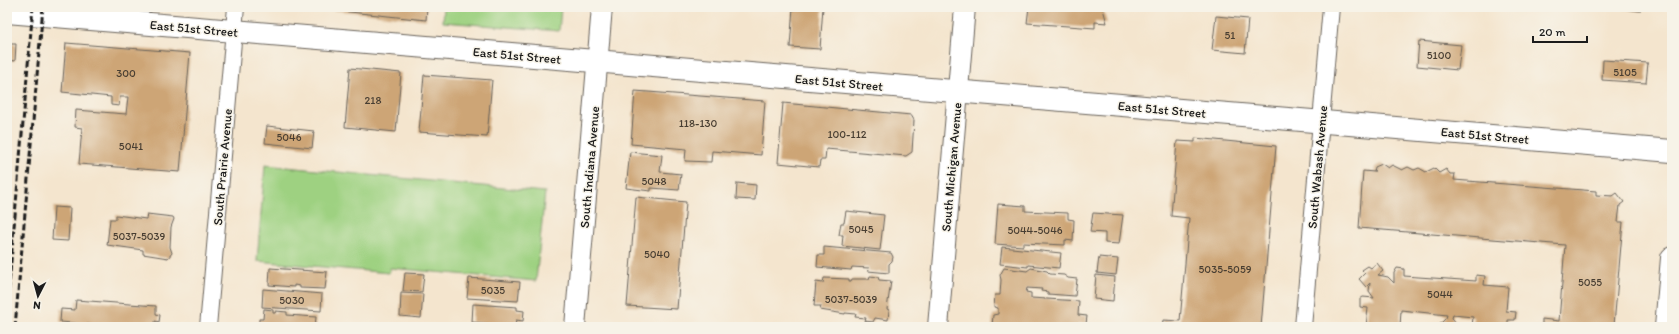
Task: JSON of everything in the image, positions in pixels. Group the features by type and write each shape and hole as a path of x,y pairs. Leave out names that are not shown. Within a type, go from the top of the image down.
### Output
{"main road":[{"name":"East 51st Street","path":"7,12 1672,151"},
{"path":"1666,327 1672,258"}],"street":[{"name":"South Prairie Avenue","path":"208,327 236,7"},
{"name":"South Indiana Avenue","path":"575,327 602,7"},
{"name":"South Michigan Avenue","path":"938,327 965,7"},
{"name":"South Wabash Avenue","path":"1303,327 1331,7"}],"green space":[{"path":"444,7 561,7 559,31 443,22"},
{"path":"265,165 545,192 536,281 390,268 389,273 257,261"}],"building":[{"path":"302,7 427,7 426,20"},
{"path":"793,7 823,7 820,49 790,47"},
{"path":"1029,7 1108,7 1103,9 1107,23 1095,22 1095,28 1027,23"},
{"path":"1605,7 1640,7 1640,11"},
{"path":"1216,16 1248,19 1245,53 1212,50"},
{"path":"1419,41 1461,45 1458,70 1417,66"},
{"path":"66,43 190,53 180,172 79,164 82,128 75,127 76,110 126,114 128,97 120,97 119,106 111,105 111,97 62,92"},
{"path":"10,44 16,44 15,61 8,60 7,64"},
{"path":"1603,60 1648,63 1646,83 1602,80"},
{"path":"350,68 401,73 396,132 345,127"},
{"path":"424,75 492,80 487,137 419,132"},
{"path":"635,91 765,101 761,155 712,151 711,162 685,161 686,149 631,144"},
{"path":"783,103 911,115 914,120 912,152 906,156 826,149 825,160 820,160 819,167 778,163"},
{"path":"267,126 314,131 312,148 265,143"},
{"path":"1195,138 1276,146 1261,327 1162,327 1163,320 1180,321 1189,218 1171,216 1177,141 1195,142"},
{"path":"630,152 662,155 660,172 681,174 679,190 651,188 651,191 626,188"},
{"path":"1382,164 1388,168 1392,165 1402,170 1408,167 1414,170 1419,168 1426,172 1434,168 1439,173 1446,169 1450,174 1455,174 1454,180 1596,191 1596,195 1613,196 1617,193 1624,202 1620,205 1618,222 1623,222 1614,325 1620,327 1542,327 1542,319 1559,321 1565,245 1359,228 1363,171 1374,172 1375,167"},
{"path":"737,183 756,185 755,200 736,199"},
{"path":"636,197 686,202 677,309 627,306"},
{"path":"998,204 1025,206 1025,211 1068,213 1068,219 1074,220 1073,241 1065,240 1065,245 1023,243 1023,246 995,244"},
{"path":"54,207 70,208 68,241 52,240"},
{"path":"846,211 884,215 880,250 842,246 843,235 839,235 841,223 844,223"},
{"path":"1093,213 1123,215 1119,244 1105,243 1105,233 1090,232"},
{"path":"147,214 173,217 174,219 171,227 170,247 172,253 168,258 143,254 143,250 107,245 110,219 116,219 116,215 146,219"},
{"path":"824,247 891,253 893,257 889,264 889,273 868,271 869,268 852,267 851,270 817,267 818,255 824,255"},
{"path":"1002,247 1061,253 1059,268 1000,264"},
{"path":"1099,257 1118,259 1116,275 1097,273"},
{"path":"1377,263 1383,271 1378,275 1388,277 1394,283 1394,273 1397,268 1404,269 1404,276 1476,281 1476,275 1485,276 1484,285 1508,287 1506,311 1516,312 1515,320 1508,320 1508,327 1472,327 1473,317 1453,315 1452,318 1460,327 1437,327 1447,315 1401,310 1400,327 1366,327 1368,308 1360,307 1360,299 1363,297 1374,298 1369,291 1370,283 1366,287 1359,279 1365,273 1362,270 1368,266 1371,268"},
{"path":"270,268 327,272 325,289 300,288 300,286 294,285 294,287 269,285"},
{"path":"1004,268 1027,271 1031,268 1047,271 1050,274 1064,275 1068,278 1077,279 1075,296 1048,294 1048,292 1041,291 1042,289 1027,288 1026,292 1031,293 1031,298 1079,301 1078,315 1087,316 1086,324 1078,323 1078,327 992,326 993,315 998,314 998,308 994,307 995,295 1000,295 1000,275"},
{"path":"405,273 424,274 422,292 403,291"},
{"path":"1096,275 1115,277 1113,301 1094,299"},
{"path":"870,276 878,277 879,280 891,281 887,309 889,310 888,320 875,318 873,322 865,321 866,318 855,317 856,314 845,314 820,310 821,306 814,306 816,282 823,283 824,278 849,279 849,281 851,281 852,279 869,279"},
{"path":"469,278 520,282 518,301 467,298"},
{"path":"263,289 322,294 321,311 262,307"},
{"path":"401,293 423,294 421,318 400,316"},
{"path":"76,300 156,306 156,314 160,315 159,322 155,321 155,327 123,327 60,322 61,309 75,310"},
{"path":"473,304 517,307 517,310 524,311 523,321 516,320 515,326 472,322"},
{"path":"264,309 273,310 273,313 276,311 287,312 287,315 316,317 315,327 259,327 259,319 263,319"}],"railway":[{"path":"7,308 33,7"},
{"path":"15,327 43,7"}]}
